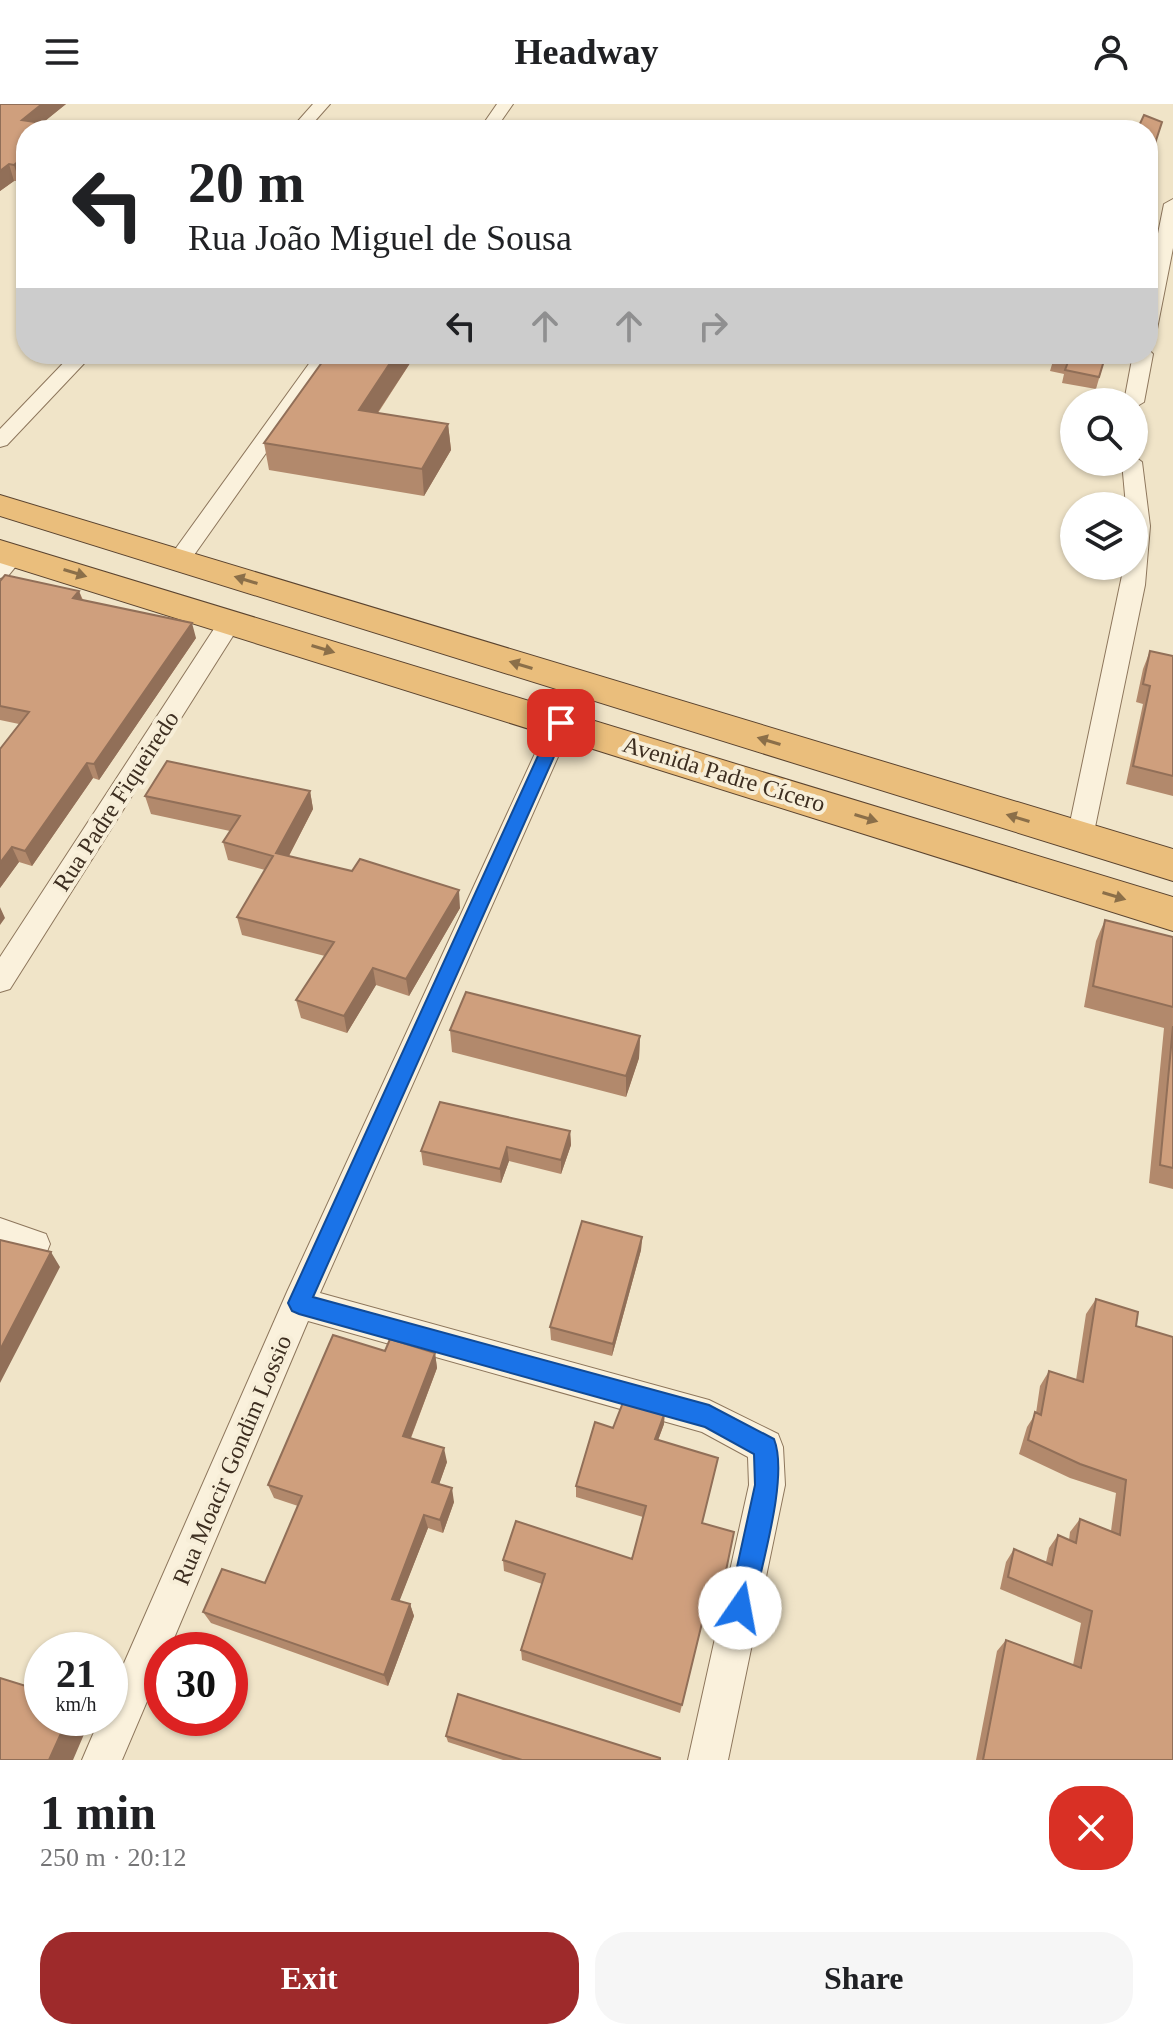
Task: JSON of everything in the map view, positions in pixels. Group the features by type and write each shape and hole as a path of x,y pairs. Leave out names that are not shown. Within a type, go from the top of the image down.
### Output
{"highway":[{"name":"Avenida Padre Cícero","path":"0,505 1173,865"},
{"name":"Avenida Padre Cícero","path":"5,559 231,620 1173,914"}],"street":[{"path":"307,120 322,104"},
{"path":"1158,279 1173,204"},
{"path":"0,441 73,364"},
{"path":"179,560 319,364"},
{"path":"1137,388 1141,364"},
{"path":"1080,837 1134,585 1139,526 1134,476"},
{"name":"Rua Padre Fiqueiredo","path":"0,981 231,620"},
{"name":"Rua Moacir Gondim Lossio","path":"102,1760 299,1303 561,723"},
{"path":"0,1233 34,1244"},
{"path":"299,1303 709,1417 765,1447 767,1485 708,1760"}],"building":[{"path":"0,104 42,104 22,120 16,120 16,163 9,164 0,171"},
{"path":"321,364 389,364 359,410 448,424 422,469 264,443"},
{"path":"1067,364 1103,364 1099,377 1065,370"},
{"path":"5,575 79,591 73,598 192,623 94,764 87,763 25,851 12,847 0,863 0,749 29,712 0,706 0,581"},
{"path":"1150,651 1173,656 1173,776 1133,766 1150,686 1143,684"},
{"path":"167,761 310,791 276,853 352,871 360,859 459,890 406,979 373,968 344,1016 296,1000 334,942 237,917 273,856 223,842 240,816 145,796"},
{"path":"1105,920 1173,937 1173,1007 1093,986"},
{"path":"466,992 640,1036 626,1076 450,1030"},
{"path":"1173,1026 1173,1168 1160,1165"},
{"path":"440,1102 570,1131 561,1160 507,1147 500,1169 421,1151"},
{"path":"582,1221 642,1237 613,1344 550,1327"},
{"path":"0,1240 51,1252 0,1350"},
{"path":"1096,1299 1138,1312 1136,1326 1173,1337 1173,1760 983,1760 1006,1640 1081,1668 1092,1611 1008,1577 1014,1549 1052,1565 1058,1535 1076,1543 1080,1519 1120,1535 1126,1480 1080,1464 1028,1440 1035,1412 1041,1415 1049,1371 1083,1382"},
{"path":"333,1335 385,1351 390,1339 435,1353 403,1436 444,1448 432,1482 452,1488 440,1520 424,1515 392,1599 410,1604 384,1675 203,1612 222,1569 265,1583 302,1496 268,1485"},
{"path":"624,1400 665,1412 655,1439 718,1458 702,1523 734,1532 723,1585 712,1582 682,1705 521,1650 545,1574 503,1560 516,1521 632,1559 646,1506 576,1486 595,1422 613,1428"},
{"path":"0,1678 24,1685 24,1736 60,1736 49,1760 0,1760"},
{"path":"458,1694 660,1760 522,1760 446,1736"}],"route":[{"path":"561,723 299,1303 709,1417 765,1447 767,1485 740,1608"}]}
